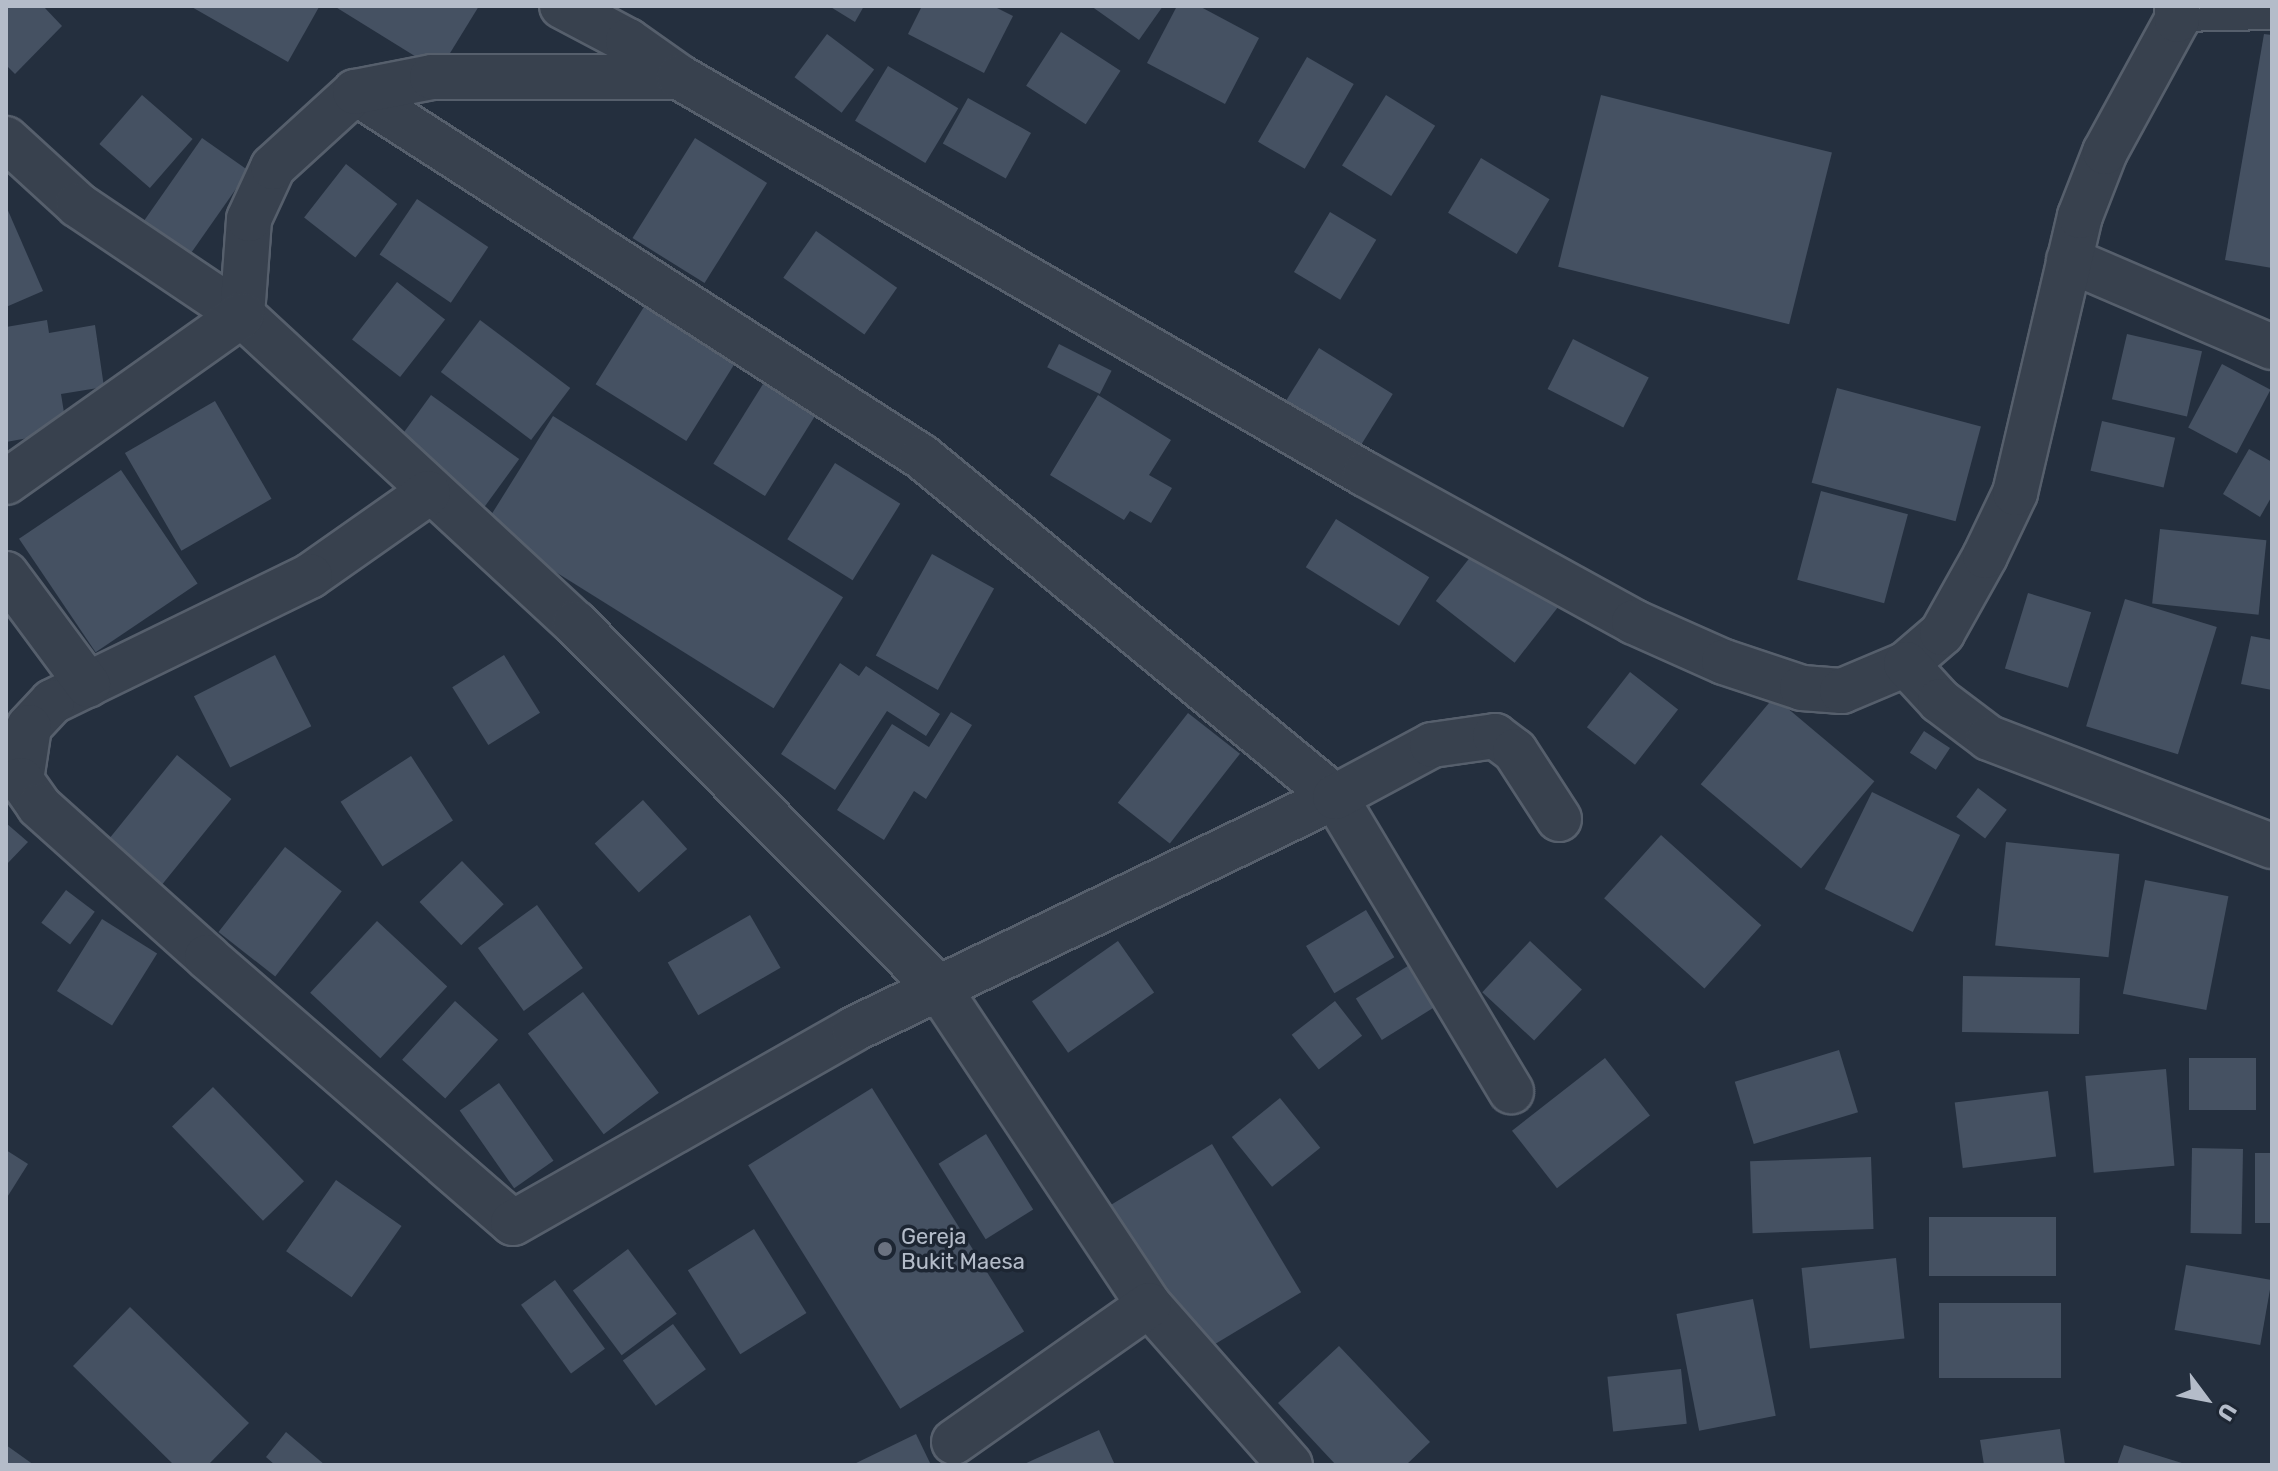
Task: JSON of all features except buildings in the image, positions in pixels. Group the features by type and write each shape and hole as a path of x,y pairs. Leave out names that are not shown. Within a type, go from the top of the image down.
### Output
{"street":[{"path":"562,6 628,41 679,77 1365,474 1634,622 1724,662 1802,688 1842,691 1906,664 1942,633 2015,493 2069,260 2105,152 2177,13"},
{"path":"242,315 249,219 273,167 355,92 432,77 679,77"},
{"path":"355,92 922,457 1335,797 1511,1091"},
{"path":"6,139 78,205 242,315 428,493 575,623 939,989 1149,1305 1290,1465"},
{"path":"2069,260 2272,347"},
{"path":"6,482 242,315"},
{"path":"428,493 310,576 52,702 29,727 21,780 39,806 513,1223 854,1029 1335,797 1432,745 1495,736 1515,751 1559,819"},
{"path":"6,574 88,685"},
{"path":"1906,664 1940,701 1989,738 2272,846"},
{"path":"954,1442 1149,1305"}],"lane":[{"path":"2177,13 2272,18"}],"place":[{"name":"Gereja Bukit Maesa","path":"885,1249"}]}
